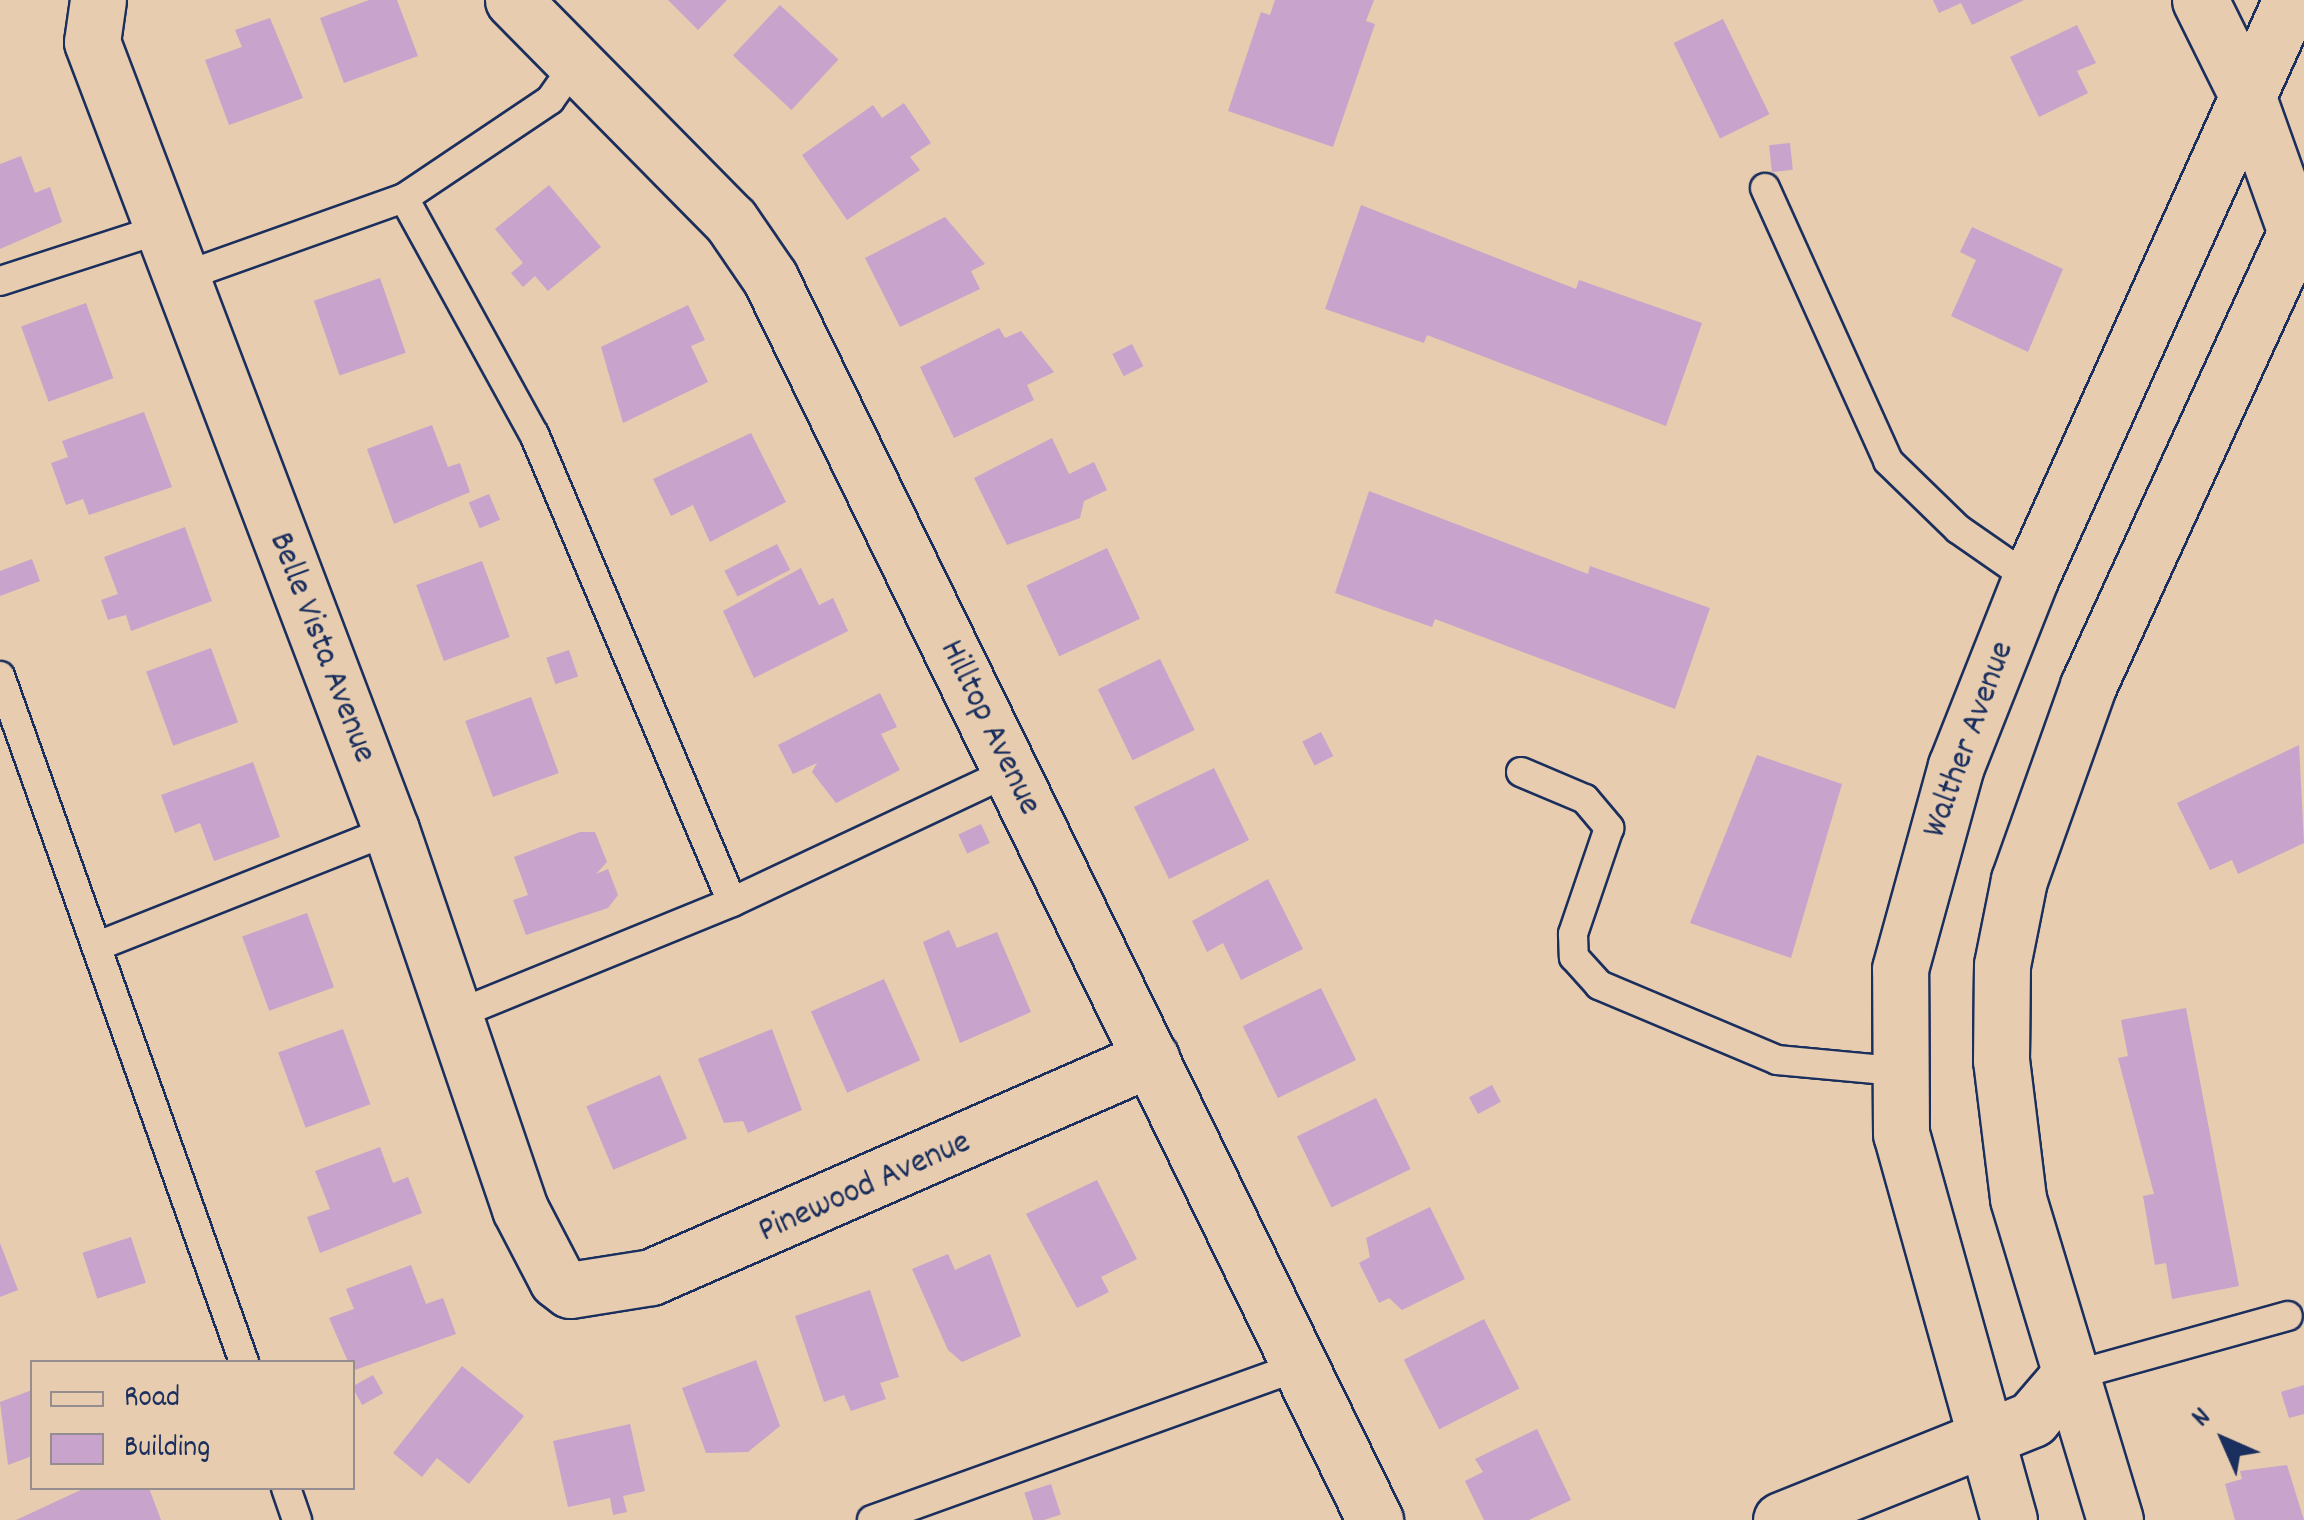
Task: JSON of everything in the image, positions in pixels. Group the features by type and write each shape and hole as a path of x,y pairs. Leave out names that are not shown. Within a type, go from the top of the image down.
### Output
{"street":[{"name":"Belle Vista Avenue","path":"98,0 92,42 176,252 391,830 458,1014 520,1209 544,1264 570,1290"},
{"name":"Hilltop Avenue","path":"513,0 574,66 732,221 770,278 1374,1520"},
{"path":"2114,1520 2068,1377 2018,1198 2006,1100 2002,965 2012,914 2088,686 2300,235 2247,95 2200,0"},
{"name":"Walther Avenue","path":"2008,1520 1987,1437 1926,1239 1896,1071 1900,968 1916,890 2030,579 2291,0"},
{"name":"Pinewood Avenue","path":"570,1290 611,1288 759,1236 1151,1058"},
{"path":"1781,1520 2032,1420 2068,1377"}],"lane":[{"path":"0,281 176,252 404,198 550,100 574,66"},
{"path":"1765,188 1888,461 1987,553 2030,579"},
{"path":"404,198 534,434 732,902"},
{"path":"0,676 100,945 243,1360"},
{"path":"458,1014 732,902 1010,771"},
{"path":"1520,772 1585,799 1609,828 1574,934 1574,956 1598,985 1777,1060 1896,1071"},
{"path":"100,945 391,830"},
{"path":"2068,1377 2288,1316"},
{"path":"872,1520 1300,1366"},
{"path":"287,1490 297,1520"}],"building":[{"path":"369,0 397,0 418,56 344,83 320,18"},
{"path":"668,0 727,0 698,30"},
{"path":"1275,0 1374,0 1366,21 1375,24 1333,147 1228,111 1261,12 1270,15"},
{"path":"1933,0 2024,0 1972,25 1961,3 1939,13"},
{"path":"780,5 839,60 791,110 733,55"},
{"path":"270,18 303,98 229,125 205,60 242,47 235,30"},
{"path":"1723,19 1769,114 1720,138 1674,43"},
{"path":"2077,25 2096,63 2077,71 2088,93 2039,117 2010,57"},
{"path":"904,103 931,143 910,157 920,170 847,220 802,155 873,105 882,118"},
{"path":"1790,143 1793,170 1772,172 1769,145"},
{"path":"21,156 35,193 50,187 62,222 0,249 0,164"},
{"path":"549,185 601,247 548,291 535,276 523,287 511,273 523,263 495,229"},
{"path":"1361,205 1576,289 1579,280 1702,323 1666,426 1427,335 1424,343 1325,309"},
{"path":"945,217 985,264 971,271 980,289 900,327 865,258"},
{"path":"1972,227 2063,269 2028,352 1951,316 1976,260 1960,252"},
{"path":"380,278 406,353 340,375 314,301"},
{"path":"86,303 113,378 49,402 21,327"},
{"path":"688,305 705,340 691,346 708,382 623,423 601,347"},
{"path":"999,328 1005,338 1021,331 1054,372 1027,385 1034,400 954,438 920,367"},
{"path":"1132,344 1143,366 1124,376 1112,354"},
{"path":"144,412 172,487 89,515 83,499 66,505 51,463 68,457 62,441"},
{"path":"432,425 448,467 460,463 470,492 394,524 367,449"},
{"path":"751,433 786,502 710,542 693,505 671,516 653,479"},
{"path":"1052,438 1069,474 1094,462 1107,490 1084,501 1080,518 1007,545 974,478"},
{"path":"1369,491 1588,574 1590,566 1710,608 1675,709 1435,619 1432,627 1335,593"},
{"path":"489,494 500,520 480,528 469,503"},
{"path":"185,527 212,601 131,631 126,615 108,620 101,600 118,594 104,557"},
{"path":"777,544 790,570 738,597 724,571"},
{"path":"1107,548 1140,619 1059,656 1026,586"},
{"path":"32,559 40,581 0,596 0,571"},
{"path":"482,561 510,637 444,661 416,585"},
{"path":"801,568 819,605 833,598 848,631 754,678 723,611"},
{"path":"211,648 238,722 173,746 146,672"},
{"path":"569,650 578,676 555,684 546,658"},
{"path":"1160,659 1195,730 1133,760 1098,689"},
{"path":"880,693 897,727 881,734 900,770 836,803 812,772 817,763 793,774 778,745"},
{"path":"531,697 559,773 493,797 465,721"},
{"path":"1321,732 1333,756 1315,766 1302,742"},
{"path":"2299,745 2304,843 2238,874 2232,860 2210,870 2177,803"},
{"path":"1757,755 1842,784 1791,958 1690,923"},
{"path":"253,762 280,837 214,861 200,823 175,833 161,795"},
{"path":"1214,768 1249,840 1169,879 1134,807"},
{"path":"981,824 990,843 967,854 958,835"},
{"path":"580,832 595,832 607,862 596,874 608,869 618,895 608,908 526,935 513,900 528,895 514,857"},
{"path":"1268,879 1303,949 1241,980 1223,943 1207,952 1192,921"},
{"path":"307,913 334,987 269,1011 242,937"},
{"path":"949,930 957,948 997,932 1031,1012 960,1043 923,942"},
{"path":"884,979 920,1060 847,1093 811,1012"},
{"path":"1321,988 1356,1060 1278,1098 1243,1026"},
{"path":"2186,1008 2239,1286 2172,1299 2166,1263 2155,1265 2143,1196 2154,1194 2118,1058 2128,1056 2121,1020"},
{"path":"343,1029 370,1104 306,1128 278,1053"},
{"path":"772,1029 802,1110 748,1133 743,1121 724,1123 698,1059"},
{"path":"660,1075 687,1139 613,1170 586,1106"},
{"path":"1492,1085 1501,1102 1478,1114 1469,1097"},
{"path":"1376,1098 1411,1169 1332,1208 1297,1137"},
{"path":"380,1147 393,1183 408,1177 422,1213 320,1253 307,1217 330,1209 315,1171"},
{"path":"1097,1180 1137,1259 1101,1277 1109,1292 1077,1308 1026,1214"},
{"path":"1430,1207 1465,1279 1402,1310 1389,1298 1379,1303 1359,1263 1370,1257 1366,1238"},
{"path":"131,1237 146,1283 97,1298 82,1253"},
{"path":"0,1243 18,1290 0,1297"},
{"path":"948,1254 955,1270 990,1254 1021,1336 962,1362 948,1350 912,1269"},
{"path":"411,1265 426,1304 443,1298 456,1334 355,1370 355,1360 347,1360 329,1318 354,1309 346,1289"},
{"path":"870,1290 899,1377 880,1383 886,1399 851,1411 844,1395 824,1402 795,1316"},
{"path":"1484,1319 1519,1388 1439,1429 1404,1360"},
{"path":"756,1360 780,1426 748,1452 706,1453 682,1388"},
{"path":"462,1366 524,1416 469,1484 437,1458 422,1477 393,1453"},
{"path":"373,1375 383,1393 362,1405 355,1385"},
{"path":"2304,1385 2304,1414 2289,1418 2281,1392"},
{"path":"30,1391 30,1457 8,1465 0,1402"},
{"path":"630,1424 645,1491 623,1496 627,1512 613,1515 610,1498 568,1507 553,1441"},
{"path":"1537,1429 1571,1500 1529,1520 1484,1520 1465,1481 1483,1472 1475,1459"},
{"path":"2287,1465 2304,1520 2235,1520 2225,1484 2242,1479 2240,1471"},
{"path":"1051,1484 1061,1514 1033,1520 1024,1493"},
{"path":"81,1490 150,1490 161,1520 16,1520"}]}
